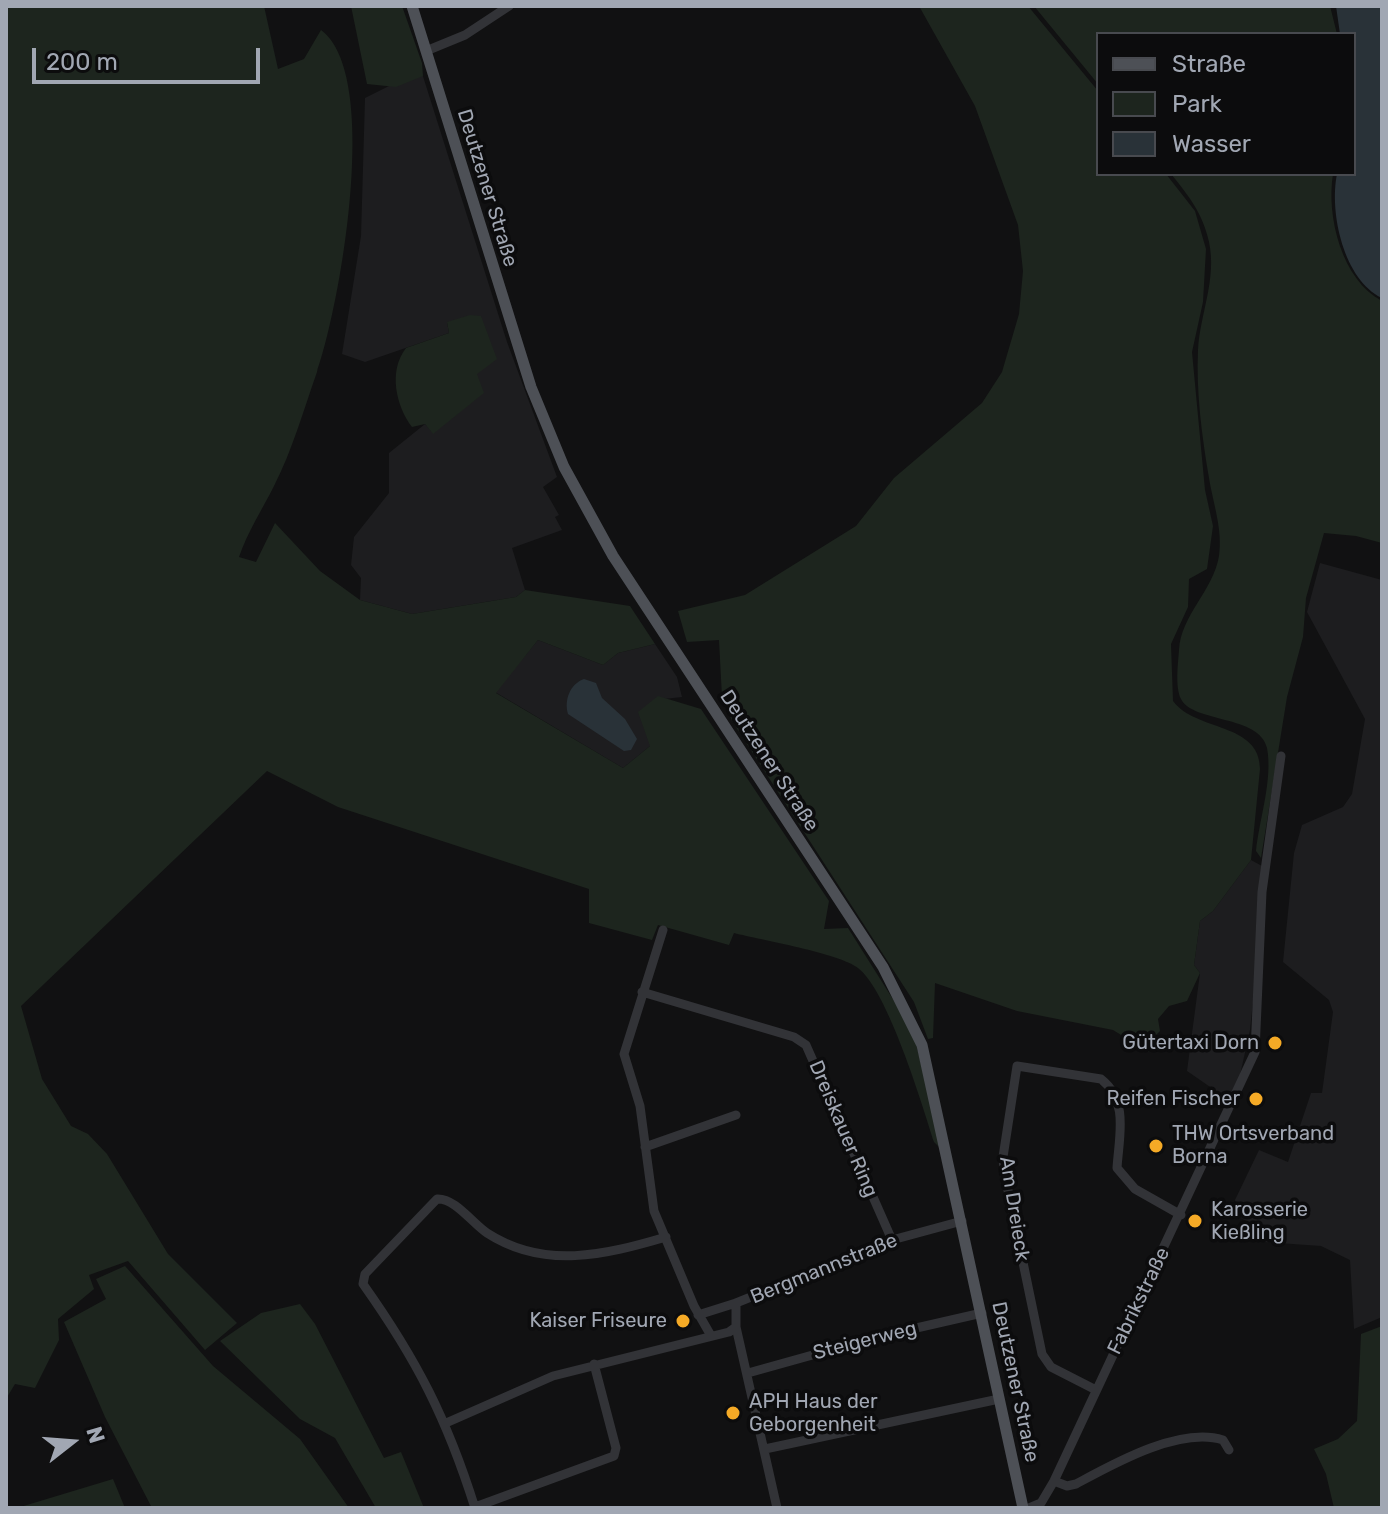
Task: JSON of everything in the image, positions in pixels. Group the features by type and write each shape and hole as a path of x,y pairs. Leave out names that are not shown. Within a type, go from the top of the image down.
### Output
{"main road":[{"name":"Deutzener Straße","path":"412,6 531,387 564,467 613,556 898,993 929,1068 999,1399 1026,1508"}],"street":[{"path":"426,51 465,35 509,6"},
{"name":"Fabrikstraße","path":"1026,1508 1041,1503 1054,1481 1255,1052 1262,892 1281,756"},
{"path":"663,930 624,1054 640,1106 652,1202 698,1315 710,1334"},
{"name":"Dreiskauer Ring","path":"642,992 794,1037 806,1045 892,1240"},
{"name":"Am Dreieck","path":"1096,1390 1051,1367 1042,1354 1003,1157 1017,1066 1101,1079 1111,1087 1121,1115 1117,1168 1135,1189 1181,1215"},
{"path":"645,1147 736,1115"},
{"path":"594,1364 616,1448 614,1456 475,1507 446,1423 413,1357 363,1284 365,1274 431,1203 446,1200 488,1233 520,1248 550,1256 596,1256 666,1237"},
{"name":"Bergmannstraße","path":"446,1423 553,1376 694,1342 736,1327 736,1303 892,1240 962,1221"},
{"path":"698,1315 736,1303"},
{"name":"Steigerweg","path":"748,1373 877,1337 982,1313"},
{"path":"736,1327 777,1508"},
{"path":"765,1449 999,1399"},
{"name":"Deutzener Straße","path":"1054,1481 1067,1486 1076,1484 1128,1456 1210,1435 1223,1440 1229,1450"}],"shaded area":[{"path":"421,70 507,342 557,477 543,487 559,515 555,517 562,530 512,548 525,590 516,597 412,614 360,600 361,578 351,565 354,537 389,493 389,453 425,424 433,433 483,393 447,322 449,333 365,362 342,354 361,236 365,98"},
{"path":"1320,563 1382,580 1382,1317 1354,1329 1350,1260 1321,1246 1250,1241 1252,1224 1241,1218 1235,1200 1259,1150 1288,1162 1311,1093 1322,1093 1333,1012 1329,1000 1283,962 1294,853 1302,825 1343,807 1352,794 1365,719 1307,612"},
{"path":"538,640 603,665 618,653 655,644 677,677 682,697 664,699 650,746 623,768 495,692"},
{"path":"1251,860 1262,866 1259,945 1250,1030 1240,1075 1229,1100 1187,1071 1200,973 1194,965 1200,921 1213,911"}],"green space":[{"path":"6,6 264,6 278,69 304,59 321,30 339,55 349,93 353,141 344,247 336,297 317,372 280,473 239,557 256,562 275,523 320,571 360,600 412,614 516,597 525,590 630,606 655,644 618,653 603,665 538,640 496,693 623,768 650,746 638,712 658,696 701,709 829,901 824,929 848,928 913,1031 942,1150 934,1142 903,1049 881,1000 858,968 848,962 734,933 729,945 658,925 652,940 589,923 589,889 338,807 267,771 21,1006 42,1079 71,1126 88,1134 107,1154 168,1254 237,1323 205,1350 128,1261 89,1275 94,1289 58,1319 59,1340 35,1388 15,1384 6,1399"},
{"path":"351,6 402,6 422,63 423,76 396,87 367,84"},
{"path":"919,6 1028,6 1096,89 1096,176 1168,176 1195,211 1206,249 1203,302 1192,352 1205,490 1213,526 1207,569 1189,579 1188,607 1171,644 1173,701 1183,711 1239,735 1250,743 1257,754 1260,769 1251,860 1213,911 1200,921 1194,965 1200,973 1187,1001 1169,1006 1158,1019 1160,1031 1152,1039 1149,1052 1113,1030 1017,1011 935,983 933,1038 928,1039 914,1002 732,721 722,697 719,640 687,642 678,611 745,595 856,526 894,478 982,403 1002,372 1019,314 1023,271 1018,225 975,106"},
{"path":"1034,6 1330,6 1336,32 1096,32 1096,82"},
{"path":"1172,176 1333,176 1332,209 1340,246 1356,278 1382,301 1382,543 1356,536 1324,533 1306,598 1303,637 1287,697 1261,858 1256,851 1267,786 1268,760 1262,737 1240,724 1188,707 1181,699 1178,688 1181,637 1216,569 1220,546 1204,447 1198,382 1199,337 1210,283 1211,256 1206,232 1189,198"},
{"path":"470,315 481,316 497,359 477,374 484,393 433,434 425,424 412,427 406,419 396,388 400,357 406,348 449,333 447,322"},
{"path":"125,1266 213,1366 300,1439 349,1508 152,1508 105,1417 64,1322 106,1299 96,1279"},
{"path":"300,1304 315,1324 384,1458 401,1452 424,1508 376,1508 335,1438 300,1419 220,1341 261,1313"},
{"path":"1382,1326 1382,1508 1334,1508 1326,1474 1314,1449 1338,1439 1357,1421 1361,1334"},
{"path":"113,1479 125,1508 17,1508"}],"water":[{"path":"1336,6 1382,6 1382,298 1358,277 1342,244 1338,226 1335,207 1337,176 1356,176 1356,32 1340,32"},
{"path":"584,679 596,683 602,698 625,719 637,739 631,750 624,751 568,714 569,693"}],"place":[{"name":"Gütertaxi Dorn","path":"1275,1043"},
{"name":"Reifen Fischer","path":"1256,1099"},
{"name":"THW Ortsverband Borna","path":"1156,1146"},
{"name":"Karosserie Kießling","path":"1195,1221"},
{"name":"Kaiser Friseure","path":"683,1321"},
{"name":"APH Haus der Geborgenheit","path":"733,1413"}]}
